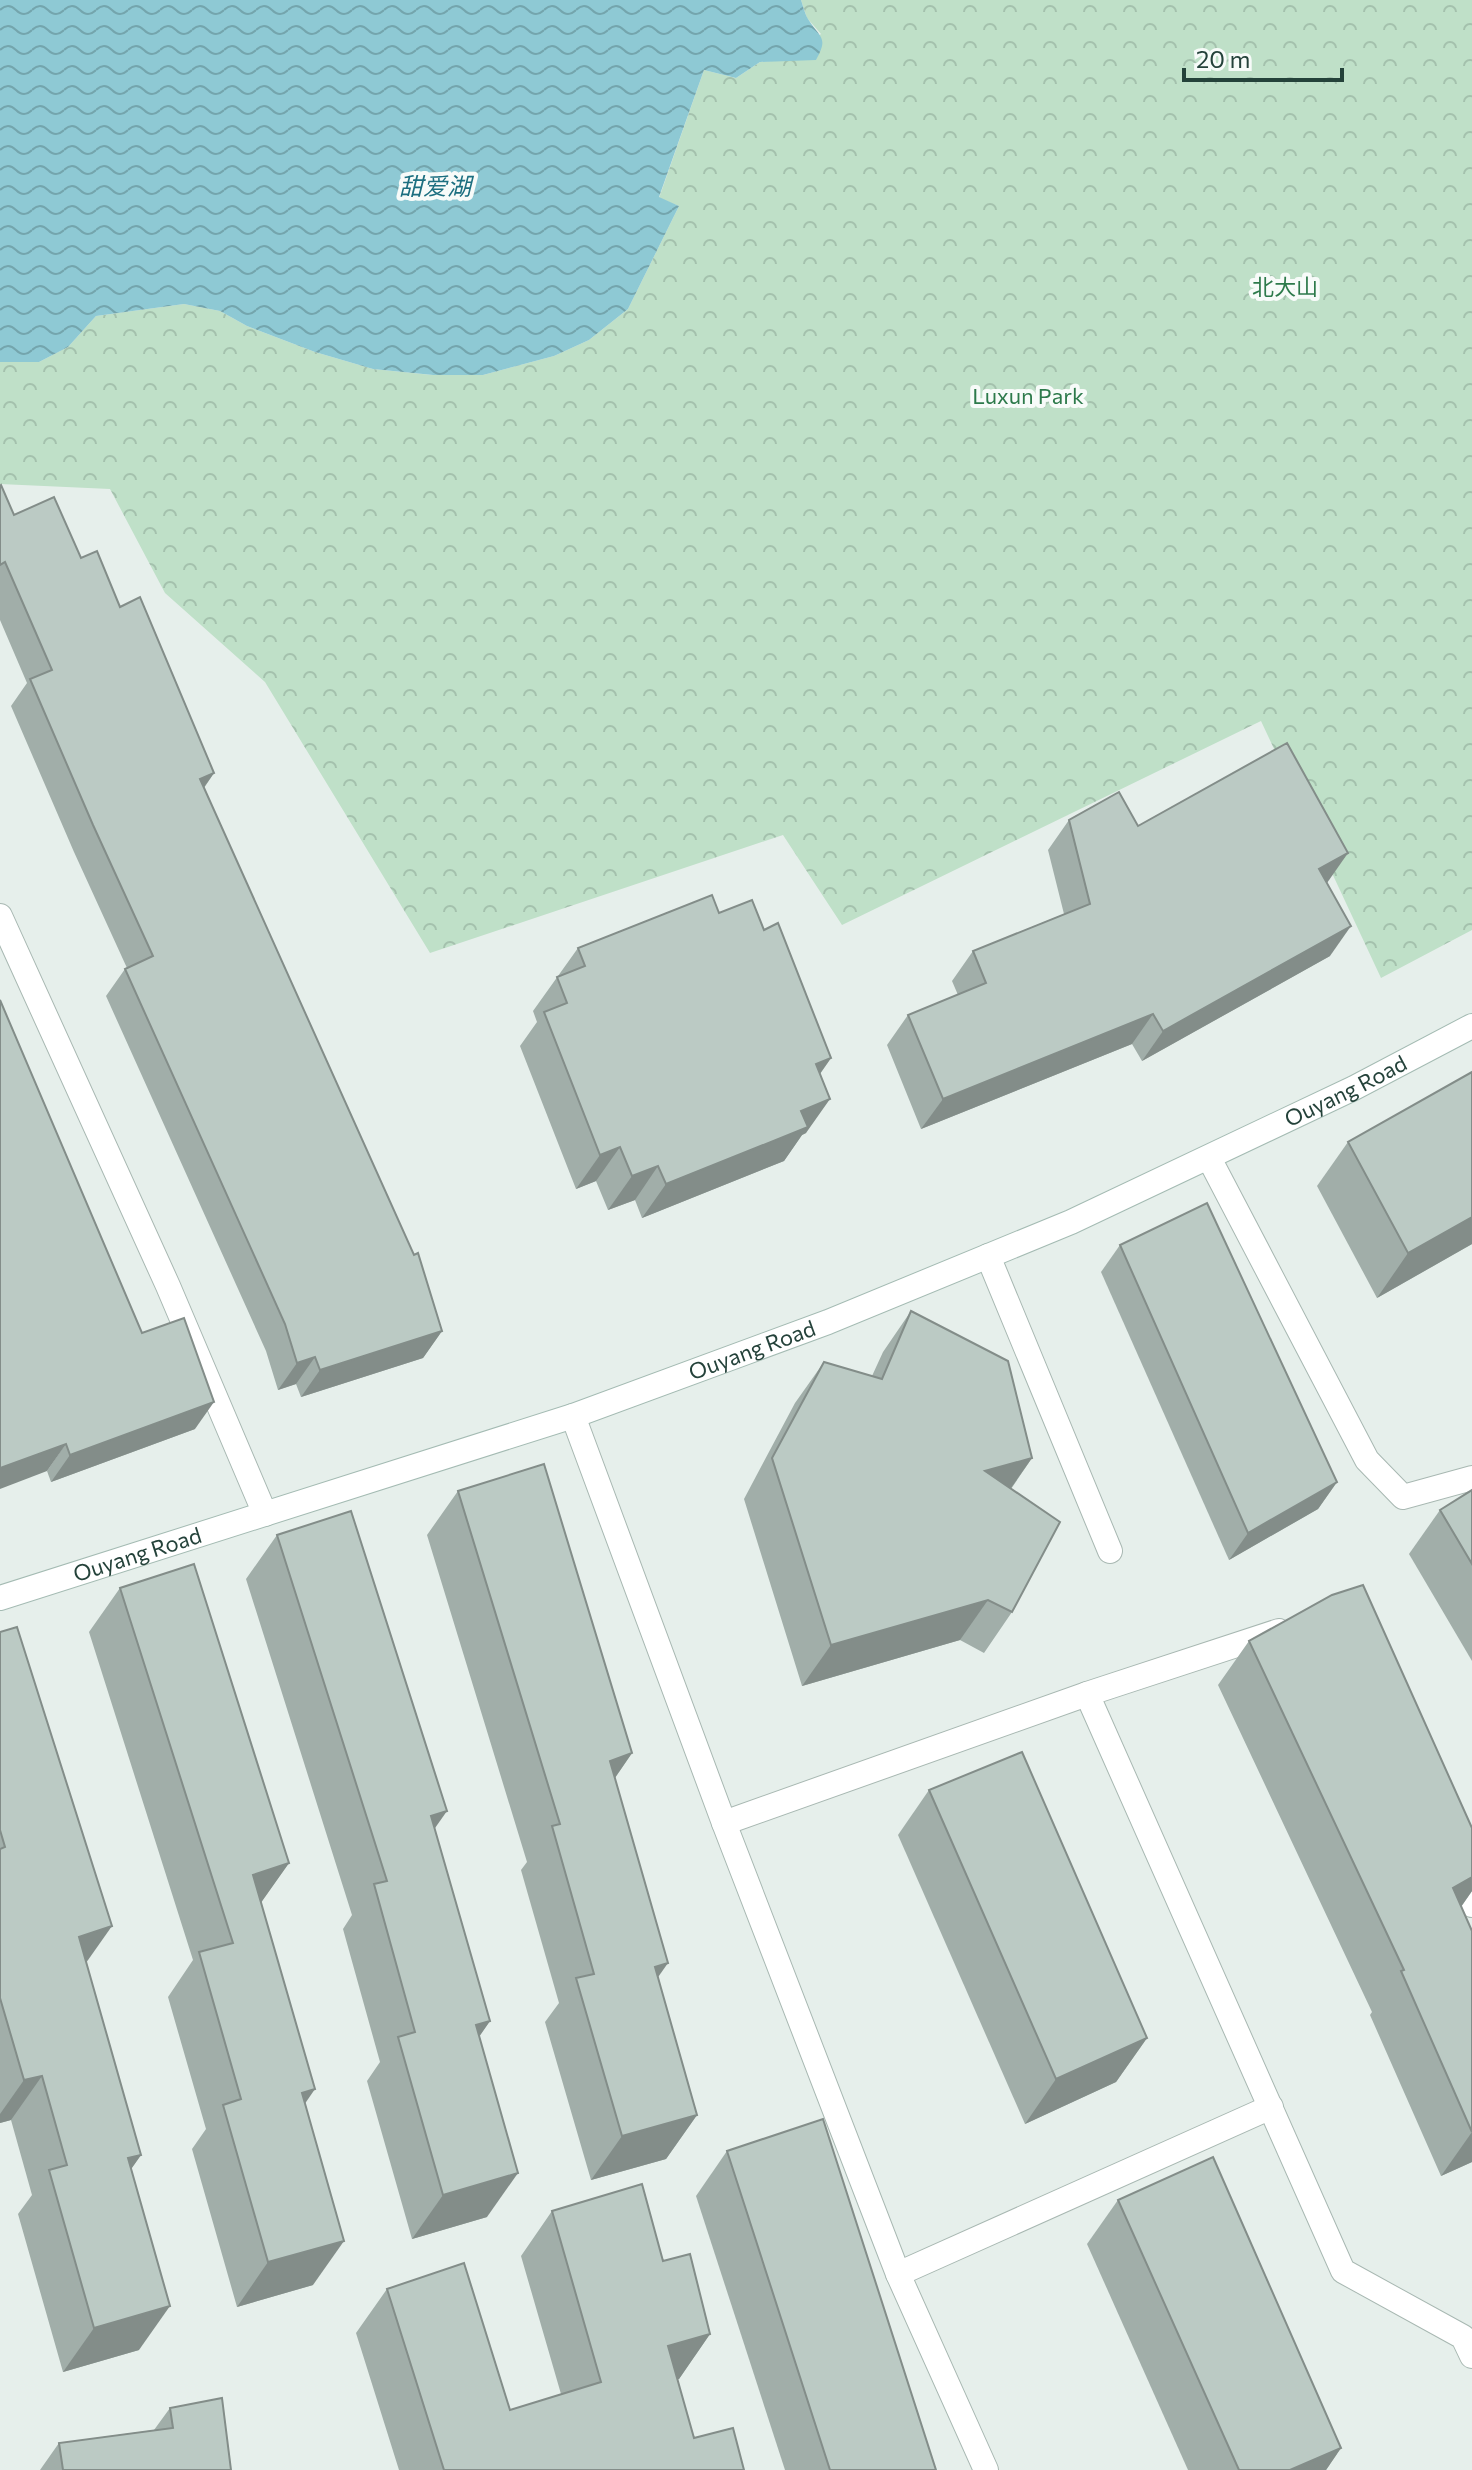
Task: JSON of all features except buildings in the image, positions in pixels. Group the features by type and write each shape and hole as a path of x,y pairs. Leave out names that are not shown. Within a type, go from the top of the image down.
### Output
{"street":[{"path":"0,916 168,1286 265,1514"},
{"name":"Ouyang Road","path":"0,1598 573,1416 828,1322 1071,1222 1354,1088 1472,1026"},
{"path":"1209,1158 1367,1460 1403,1497 1472,1478"},
{"path":"988,1256 1110,1551"},
{"path":"573,1416 724,1823 898,2274 986,2470"},
{"path":"724,1823 1087,1694 1295,1626"},
{"path":"1087,1694 1343,2271 1463,2337 1472,2356"},
{"path":"1447,1849 1472,1905"},
{"path":"898,2274 1271,2107"}],"green space":[{"name":"Luxun Park","path":"801,0 1472,0 1472,930 1381,978 1261,721 842,925 783,835 430,953 265,682 165,593 110,489 0,484 0,362 39,362 68,347 96,316 184,304 220,311 247,326 315,352 373,369 432,375 483,375 554,356 589,340 628,309 679,206 659,198 704,70 736,78 760,62 785,60 821,34 807,18"}],"water":[{"name":"甜爱湖","path":"0,0 801,0 807,17 819,34 822,47 816,60 760,62 736,78 704,70 659,197 679,206 628,309 589,340 554,356 483,375 433,375 373,369 315,352 247,326 220,311 184,304 96,316 68,347 39,362 0,362"}],"park label":[{"name":"北大山","path":"1285,287"}]}
